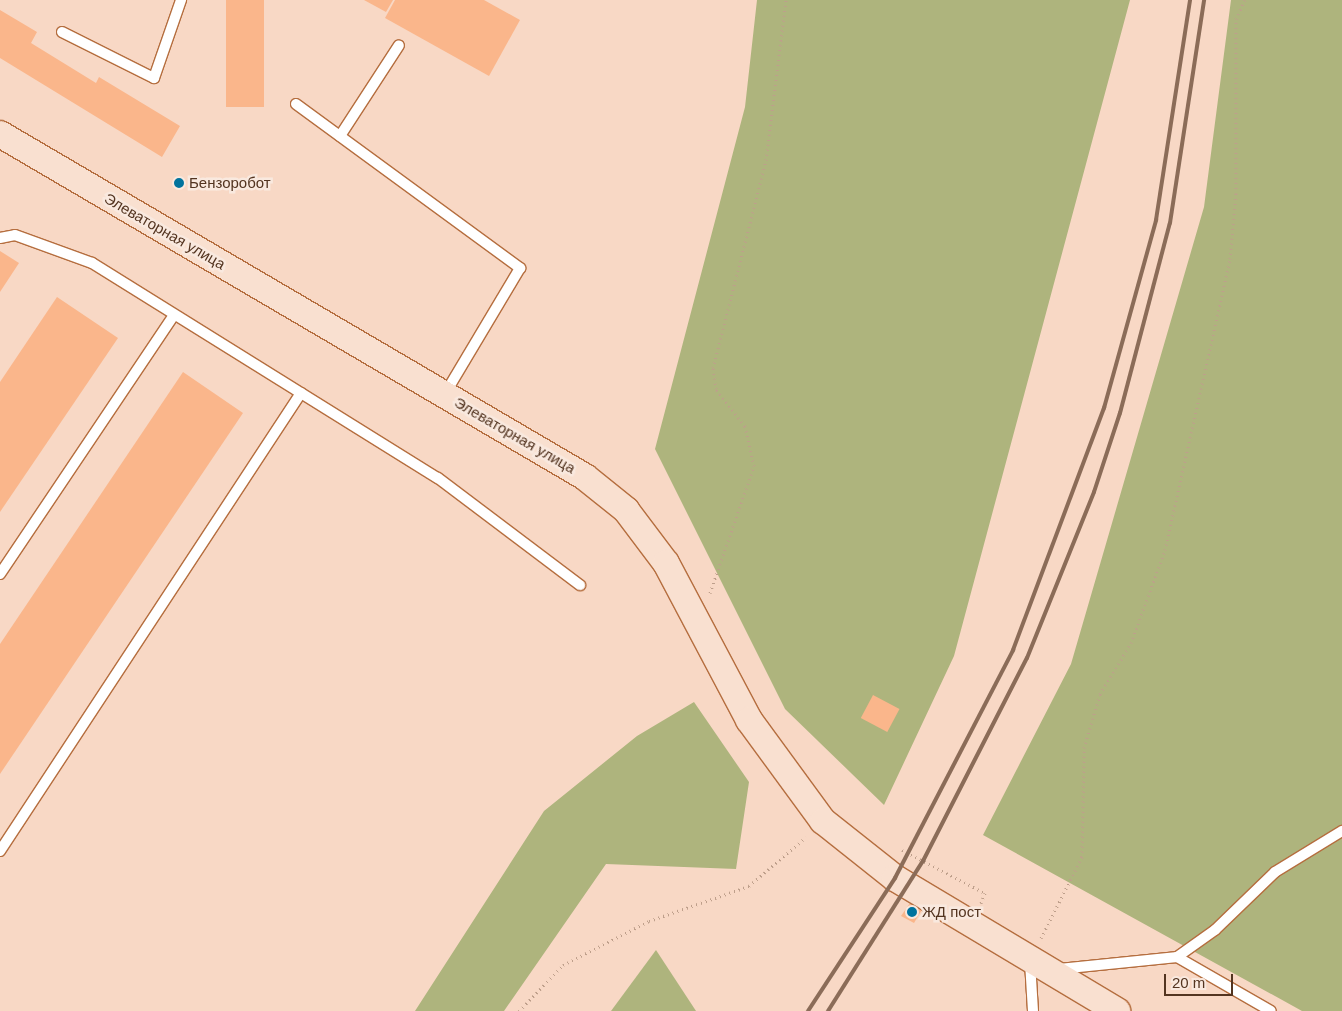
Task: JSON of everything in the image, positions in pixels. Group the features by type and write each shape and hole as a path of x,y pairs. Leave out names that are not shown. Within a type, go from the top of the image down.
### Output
{"main road":[{"name":"Элеваторная улица","path":"0,134 585,477 626,510 666,563 700,622 749,720 823,821 903,882 1038,966 1117,1011"}],"lane":[{"path":"62,32 154,78 181,0"},
{"path":"340,136 399,46"},
{"path":"296,104 520,268 445,394"},
{"path":"0,238 15,235 92,263 438,478 580,584"},
{"path":"0,574 174,315"},
{"path":"0,851 301,393"},
{"path":"1033,1011 1038,966 1177,957 1215,930 1275,872 1342,831"},
{"path":"1177,957 1271,1011"}],"path":[{"path":"700,622 754,466 745,426 716,389 713,368 766,160 786,0"},
{"path":"1038,966 1082,857 1084,748 1100,694 1131,643 1172,521 1230,259 1236,193 1236,19 1244,0"},
{"path":"519,1011 563,964 649,921 749,886 823,821"}],"green space":[{"path":"757,0 1130,0 954,656 884,805 785,709 655,449 745,107"},
{"path":"1231,0 1342,0 1342,1011 1302,1011 983,835 1071,664 1204,207"},
{"path":"694,702 749,782 736,869 606,864 504,1011 415,1011 544,811 637,736"},
{"path":"656,950 696,1011 611,1011"}],"building":[{"path":"226,0 264,0 264,107 226,107"},
{"path":"364,0 393,0 386,12"},
{"path":"395,0 484,0 520,20 489,76 385,18"},
{"path":"0,10 37,32 31,43 96,83 99,77 180,126 162,157 0,58"},
{"path":"0,251 19,263 0,292"},
{"path":"57,297 118,338 0,512 0,382"},
{"path":"183,372 243,413 0,774 0,644"},
{"path":"873,695 899,709 887,732 861,718"},
{"name":"ЖД пост","path":"912,900 923,908 914,923 901,916"}],"railway":[{"path":"808,1011 895,878 1013,650 1104,408 1156,220 1190,0"},
{"path":"828,1011 923,861 1027,658 1094,492 1120,413 1170,223 1204,0"}],"place":[{"name":"Бензоробот","path":"179,183"},
{"name":"ЖД пост","path":"912,912"}]}
